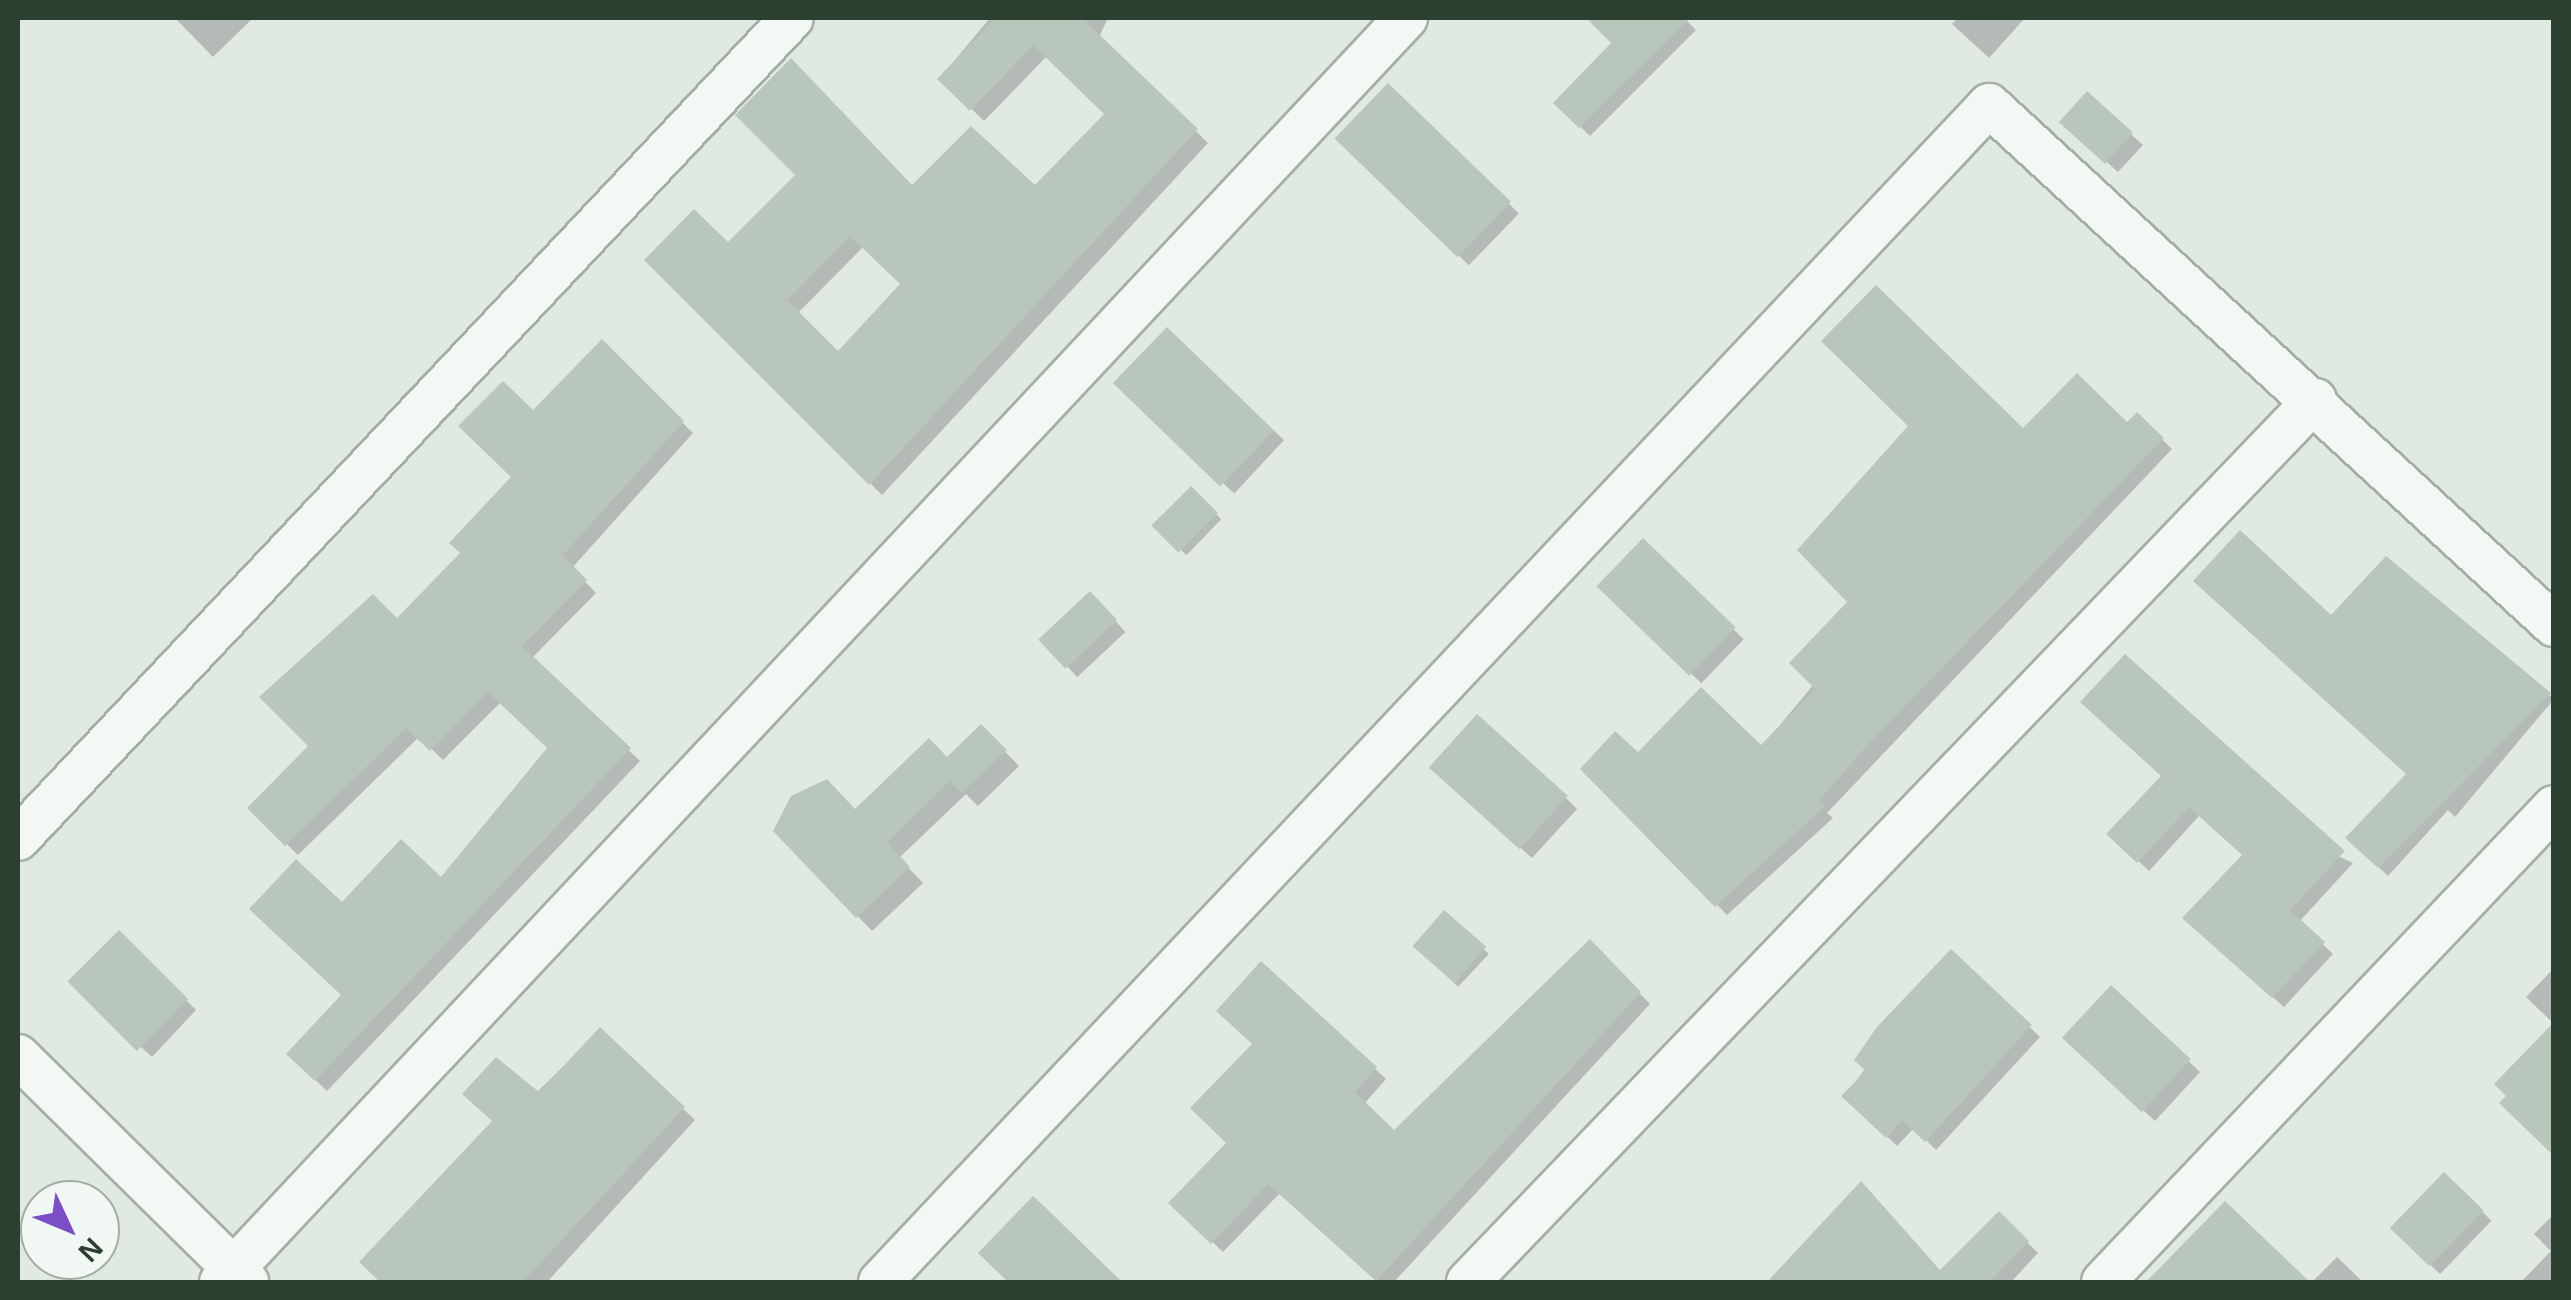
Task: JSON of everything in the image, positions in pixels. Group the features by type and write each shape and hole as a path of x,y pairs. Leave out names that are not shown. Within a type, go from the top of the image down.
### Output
{"street":[{"path":"18,839 792,18"},
{"path":"18,1056 234,1278 1406,18"},
{"path":"880,1282 1989,105 2554,624"},
{"path":"1468,1282 2314,400"},
{"path":"2103,1282 2554,806"}],"building":[{"path":"995,18 1082,18 1198,129 869,485 644,260 694,209 728,242 795,175 735,115 791,58 912,185 971,126 1035,185 1104,114 1033,45 970,111 937,79","holes":["850,236 900,284 838,351 787,300"]},
{"path":"1586,18 1690,18 1579,128 1553,103 1611,43"},
{"path":"1388,83 1511,202 1458,257 1335,138"},
{"path":"2087,91 2133,132 2105,164 2059,122"},
{"path":"1876,285 2023,428 2077,373 2127,422 2137,412 2164,438 1863,750 1819,801 1825,806 1715,907 1580,769 1615,731 1638,752 1701,687 1761,745 1815,689 1789,663 1847,602 1797,550 1908,426 1821,341"},
{"path":"1167,327 1274,431 1220,487 1113,383"},
{"path":"602,339 684,421 563,555 587,580 522,646 631,748 315,1081 286,1054 341,995 249,909 296,859 342,902 401,839 441,877 547,748 488,692 430,751 406,728 285,846 247,808 308,746 259,697 373,594 397,618 460,553 449,543 511,477 458,426 503,381 533,410"},
{"path":"1191,486 1218,513 1178,552 1151,526"},
{"path":"2240,530 2331,615 2386,556 2551,693 2378,868 2345,838 2406,774 2193,581"},
{"path":"1643,538 1736,628 1689,676 1596,586"},
{"path":"1090,591 1117,620 1065,669 1038,639"},
{"path":"2125,654 2345,851 2290,910 2325,942 2272,998 2182,918 2242,855 2189,807 2137,863 2106,834 2161,776 2080,702"},
{"path":"1477,714 1568,796 1519,849 1429,768"},
{"path":"981,724 1007,750 962,793 950,781 887,842 910,867 856,918 773,831 791,796 827,779 855,809 929,738 947,757"},
{"path":"1444,910 1486,947 1455,983 1413,946"},
{"path":"119,930 188,999 137,1051 67,982"},
{"path":"1590,939 1641,992 1376,1281 1268,1184 1211,1244 1168,1203 1226,1143 1190,1108 1252,1044 1216,1011 1261,961 1377,1067 1355,1092 1394,1130"},
{"path":"1951,949 2032,1025 1925,1142 1902,1120 1886,1138 1841,1096 1866,1071 1854,1060 1877,1027"},
{"path":"2111,985 2191,1059 2142,1112 2062,1038"},
{"path":"2554,1022 2554,1156 2499,1103 2506,1096 2494,1084"},
{"path":"600,1027 685,1107 523,1282 380,1282 359,1262 492,1121 462,1094 496,1057 539,1092"},
{"path":"2444,1172 2484,1210 2429,1266 2390,1228"},
{"path":"1861,1181 1940,1270 1999,1211 2029,1241 1989,1282 1767,1282"},
{"path":"1033,1196 1122,1282 1008,1282 978,1253"},
{"path":"2225,1201 2310,1282 2146,1282"}]}
